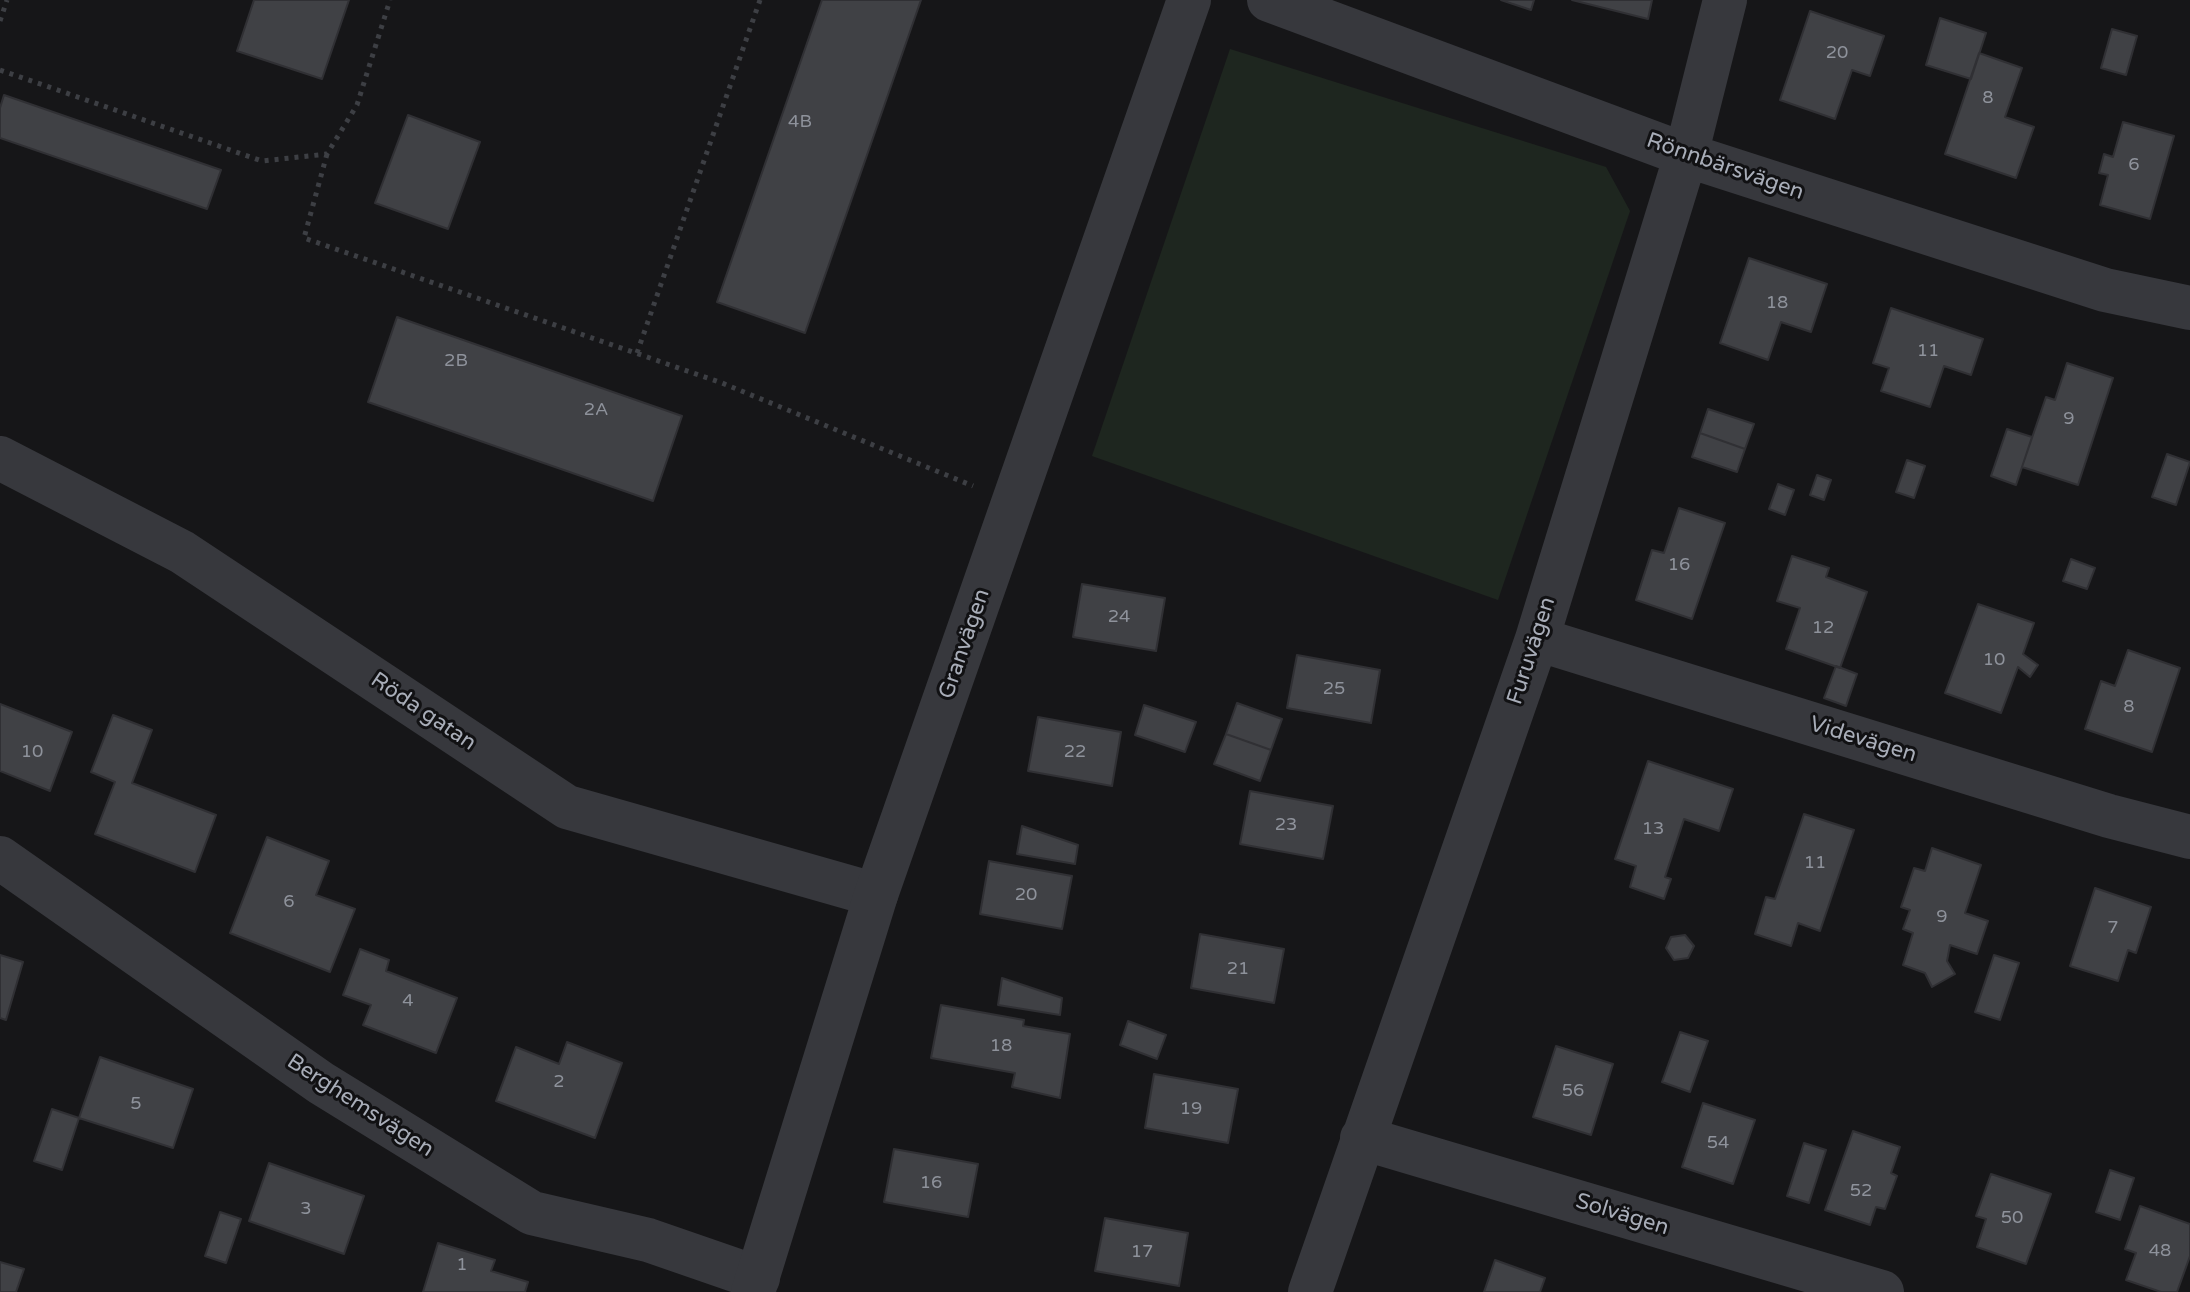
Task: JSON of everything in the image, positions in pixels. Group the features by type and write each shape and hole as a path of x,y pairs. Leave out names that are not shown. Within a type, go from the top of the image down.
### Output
{"street":[{"name":"Granvägen","path":"755,1285 876,895 1189,0"},
{"name":"Rönnbärsvägen","path":"1269,0 1686,155 2105,290 2190,308"},
{"name":"Furuvägen","path":"1310,1292 1537,639 1686,155 1725,0"},
{"name":"Röda gatan","path":"0,458 182,552 567,807 876,895"},
{"name":"Videvägen","path":"1537,639 2109,816 2190,837"},
{"name":"Berghemsvägen","path":"0,858 321,1083 532,1213 648,1240 755,1285"},
{"name":"Solvägen","path":"1362,1138 1882,1292"}],"path":[{"path":"0,21 7,0"},
{"path":"390,0 357,105 327,154 304,238 722,383 1014,503"},
{"path":"637,353 760,0"},
{"path":"0,70 262,161 327,154"}],"shaded area":[{"path":"1230,49 1606,167 1630,211 1498,600 1092,456"}],"building":[{"path":"254,0 349,0 322,79 237,51"},
{"path":"822,0 921,0 805,333 717,302"},
{"path":"1501,0 1534,0 1531,10"},
{"path":"1572,0 1652,0 1648,19"},
{"path":"1810,11 1884,36 1870,76 1852,70 1835,119 1780,100"},
{"path":"1940,18 1986,33 1971,79 1926,65"},
{"path":"2112,29 2137,36 2126,75 2101,68"},
{"path":"1979,53 2022,68 2005,117 2034,127 2016,178 1945,154"},
{"path":"4,95 221,170 207,209 0,138 0,108"},
{"path":"408,115 480,142 448,229 375,203"},
{"path":"2123,122 2174,136 2150,219 2100,205 2108,175 2099,173 2104,154 2113,157"},
{"path":"1749,258 1827,284 1811,332 1781,322 1768,360 1720,343"},
{"path":"1891,308 1983,339 1971,375 1944,366 1930,407 1881,391 1889,368 1873,363"},
{"path":"397,317 682,416 653,501 368,402"},
{"path":"2067,363 2113,378 2078,485 2022,467 2046,397 2055,400"},
{"path":"1708,409 1754,424 1745,449 1700,433"},
{"path":"2007,429 2032,437 2016,485 1991,476"},
{"path":"1700,433 1745,449 1737,472 1692,457"},
{"path":"2167,454 2190,462 2176,505 2152,497"},
{"path":"1907,460 1925,466 1914,498 1896,492"},
{"path":"1817,475 1831,480 1824,500 1810,495"},
{"path":"1778,484 1794,490 1785,515 1769,509"},
{"path":"1679,508 1725,523 1692,619 1636,600 1652,550 1664,553"},
{"path":"1792,556 1829,568 1826,577 1867,592 1840,668 1786,649 1800,608 1777,601"},
{"path":"2071,559 2095,568 2087,589 2063,581"},
{"path":"1082,584 1165,598 1156,651 1073,637"},
{"path":"1978,604 2034,623 2023,654 2038,665 2030,677 2018,667 2001,713 1945,693"},
{"path":"2128,650 2180,668 2152,752 2085,729 2101,681 2115,686"},
{"path":"1297,655 1380,670 1371,723 1287,708"},
{"path":"1836,666 1857,674 1846,706 1824,698"},
{"path":"1237,703 1282,719 1271,750 1226,734"},
{"path":"0,704 72,732 50,791 0,771"},
{"path":"1144,705 1196,722 1185,752 1135,735"},
{"path":"113,715 152,730 132,783 216,815 195,872 95,834 115,782 91,772"},
{"path":"1038,717 1121,732 1112,786 1028,771"},
{"path":"1226,734 1271,750 1260,781 1214,764"},
{"path":"1648,761 1733,789 1719,831 1684,819 1665,877 1671,879 1664,899 1630,887 1636,866 1615,859"},
{"path":"1250,791 1333,806 1323,859 1240,844"},
{"path":"1804,814 1854,830 1820,931 1798,923 1791,946 1755,934 1766,897 1775,899"},
{"path":"1022,826 1078,845 1075,864 1017,854"},
{"path":"267,837 329,861 316,895 355,909 330,972 230,933"},
{"path":"1932,848 1981,865 1965,913 1988,921 1977,954 1950,945 1947,961 1955,974 1932,987 1925,973 1903,965 1913,933 1903,929 1910,910 1901,907 1914,868 1925,871"},
{"path":"989,861 1072,876 1062,929 980,914"},
{"path":"2095,888 2151,907 2136,953 2128,950 2118,981 2070,966"},
{"path":"1200,934 1284,949 1274,1003 1191,988"},
{"path":"1685,935 1694,946 1688,958 1674,960 1666,948 1671,937"},
{"path":"360,949 389,960 386,971 457,998 436,1053 363,1025 371,1005 343,995"},
{"path":"0,955 23,962 6,1020 0,1018"},
{"path":"1994,955 2019,963 2000,1020 1975,1012"},
{"path":"1002,978 1062,998 1060,1015 998,1005"},
{"path":"941,1005 1024,1020 1023,1026 1070,1034 1060,1098 1012,1087 1015,1073 931,1058"},
{"path":"1128,1021 1166,1035 1157,1059 1120,1045"},
{"path":"1680,1032 1708,1041 1690,1092 1662,1082"},
{"path":"567,1042 622,1063 595,1138 496,1101 516,1047 559,1064"},
{"path":"1556,1046 1613,1064 1591,1135 1533,1117"},
{"path":"100,1057 193,1089 173,1148 79,1118"},
{"path":"1154,1074 1238,1089 1228,1143 1145,1128"},
{"path":"1703,1103 1755,1120 1733,1184 1682,1167"},
{"path":"52,1109 79,1118 62,1170 34,1161"},
{"path":"1853,1131 1900,1147 1891,1173 1897,1176 1885,1209 1876,1207 1870,1225 1825,1210"},
{"path":"1804,1143 1826,1150 1809,1203 1787,1196"},
{"path":"894,1149 978,1164 968,1217 884,1202"},
{"path":"269,1163 364,1196 344,1254 249,1221"},
{"path":"2110,1170 2134,1178 2120,1220 2096,1212"},
{"path":"1991,1174 2051,1194 2026,1264 1977,1247 1986,1219 1976,1216"},
{"path":"2140,1206 2190,1224 2190,1256 2177,1292 2161,1292 2126,1280 2136,1253 2125,1249"},
{"path":"220,1212 241,1219 226,1263 205,1256"},
{"path":"1105,1218 1188,1233 1179,1286 1095,1271"},
{"path":"438,1243 495,1260 491,1271 528,1282 525,1292 423,1292"},
{"path":"1495,1260 1545,1278 1540,1292 1484,1292"},
{"path":"0,1262 24,1269 16,1292 0,1292"}]}
